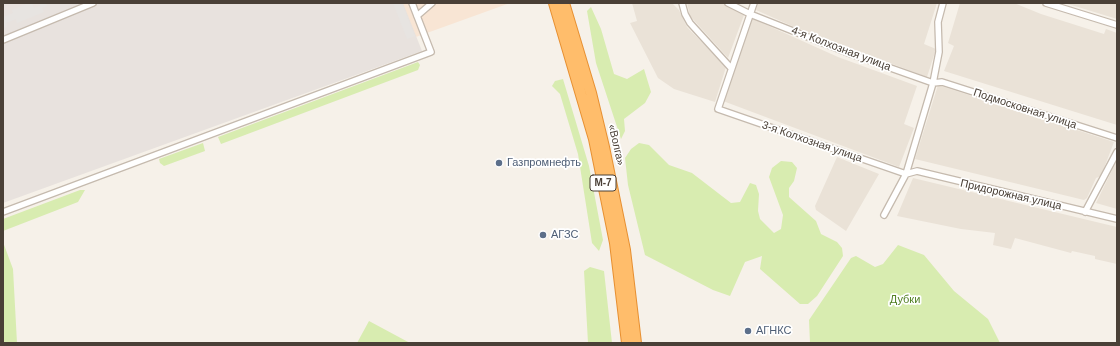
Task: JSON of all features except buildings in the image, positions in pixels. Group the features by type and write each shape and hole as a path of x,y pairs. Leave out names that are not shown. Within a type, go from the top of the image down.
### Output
{"highway":[{"name":"«Волга»","path":"557,4 592,132 603,180 615,243 627,343"},
{"name":"«Волга»","path":"557,4 591,93 604,147 624,250 636,343"}],"street":[{"path":"3,40 93,3"},
{"path":"3,212 431,52 412,3"},
{"path":"418,16 432,3"},
{"path":"682,3 685,14 690,23 730,68 754,3"},
{"name":"4-я Колхозная улица","path":"728,3 750,14 851,54 934,83"},
{"path":"884,215 906,174 934,83 939,52 938,22 943,3"},
{"path":"1046,3 1117,26"},
{"name":"3-я Колхозная улица","path":"730,68 718,109 906,174"},
{"name":"Подмосковная улица","path":"934,83 942,82 1117,138"},
{"path":"1085,212 1117,152"},
{"name":"Придорожная улица","path":"906,174 917,171 1117,219"}],"shaded area":[{"path":"3,3 403,3 422,51 3,203"},
{"path":"28,3 32,3 34,8 40,6 39,3 46,3 47,6 42,8 44,12 17,23 16,19 6,23 7,27 3,28 3,17 13,13 12,10"},
{"path":"288,3 510,3 316,73"},
{"path":"393,3 402,3 415,36 407,39"},
{"path":"632,3 672,3 679,10 687,27 726,67 715,102 674,89 658,78 630,23 637,21"},
{"path":"687,3 723,3 744,15 728,58 690,16"},
{"path":"758,3 937,3 924,44 936,49 927,77 792,26 756,10"},
{"path":"960,3 1014,3 1041,14 1104,34 1106,29 1117,33 1117,125 944,71 954,46 948,43"},
{"path":"1064,3 1117,3 1117,19 1078,7"},
{"path":"751,18 838,57 917,86 904,124 914,128 899,167 723,101"},
{"path":"938,85 1114,142 1101,176 1096,178 1087,198 1084,200 915,159"},
{"path":"837,157 879,174 846,231 816,210 815,206"},
{"path":"1117,160 1117,209 1096,203"},
{"path":"913,178 1117,227 1117,264 1095,259 1095,256 1072,251 1071,253 1015,238 1011,249 993,245 995,233 961,229 897,216"}],"green space":[{"path":"591,7 601,29 614,74 627,79 644,69 651,92 645,103 624,119 625,131 621,139 596,63 587,11"},
{"path":"418,62 420,65 418,70 221,144 218,137"},
{"path":"563,79 589,166 603,240 599,251 592,243 578,154 560,94 552,86 555,81"},
{"path":"203,143 205,151 164,166 160,163 159,159"},
{"path":"639,143 649,145 669,165 692,173 731,203 740,202 750,183 756,185 759,194 758,211 760,219 774,233 781,229 783,215 769,177 772,168 781,161 792,162 797,168 794,181 789,188 789,197 816,221 821,234 837,242 842,248 843,256 817,296 808,304 800,304 760,269 762,256 745,262 730,296 713,290 645,255 628,185 625,158 631,149"},
{"path":"80,190 85,190 78,202 3,231 3,219"},
{"path":"3,242 13,269 17,343 3,343"},
{"name":"Дубки","path":"898,245 924,255 954,291 988,319 1000,343 810,343 809,320 851,258 856,256 875,267 883,264"},
{"path":"590,267 604,271 612,343 588,343 584,271"},
{"path":"369,321 410,343 357,343"}],"place":[{"name":"Газпромнефть","path":"499,163"},
{"name":"АГЗС","path":"543,235"},
{"name":"АГНКС","path":"748,331"}]}
